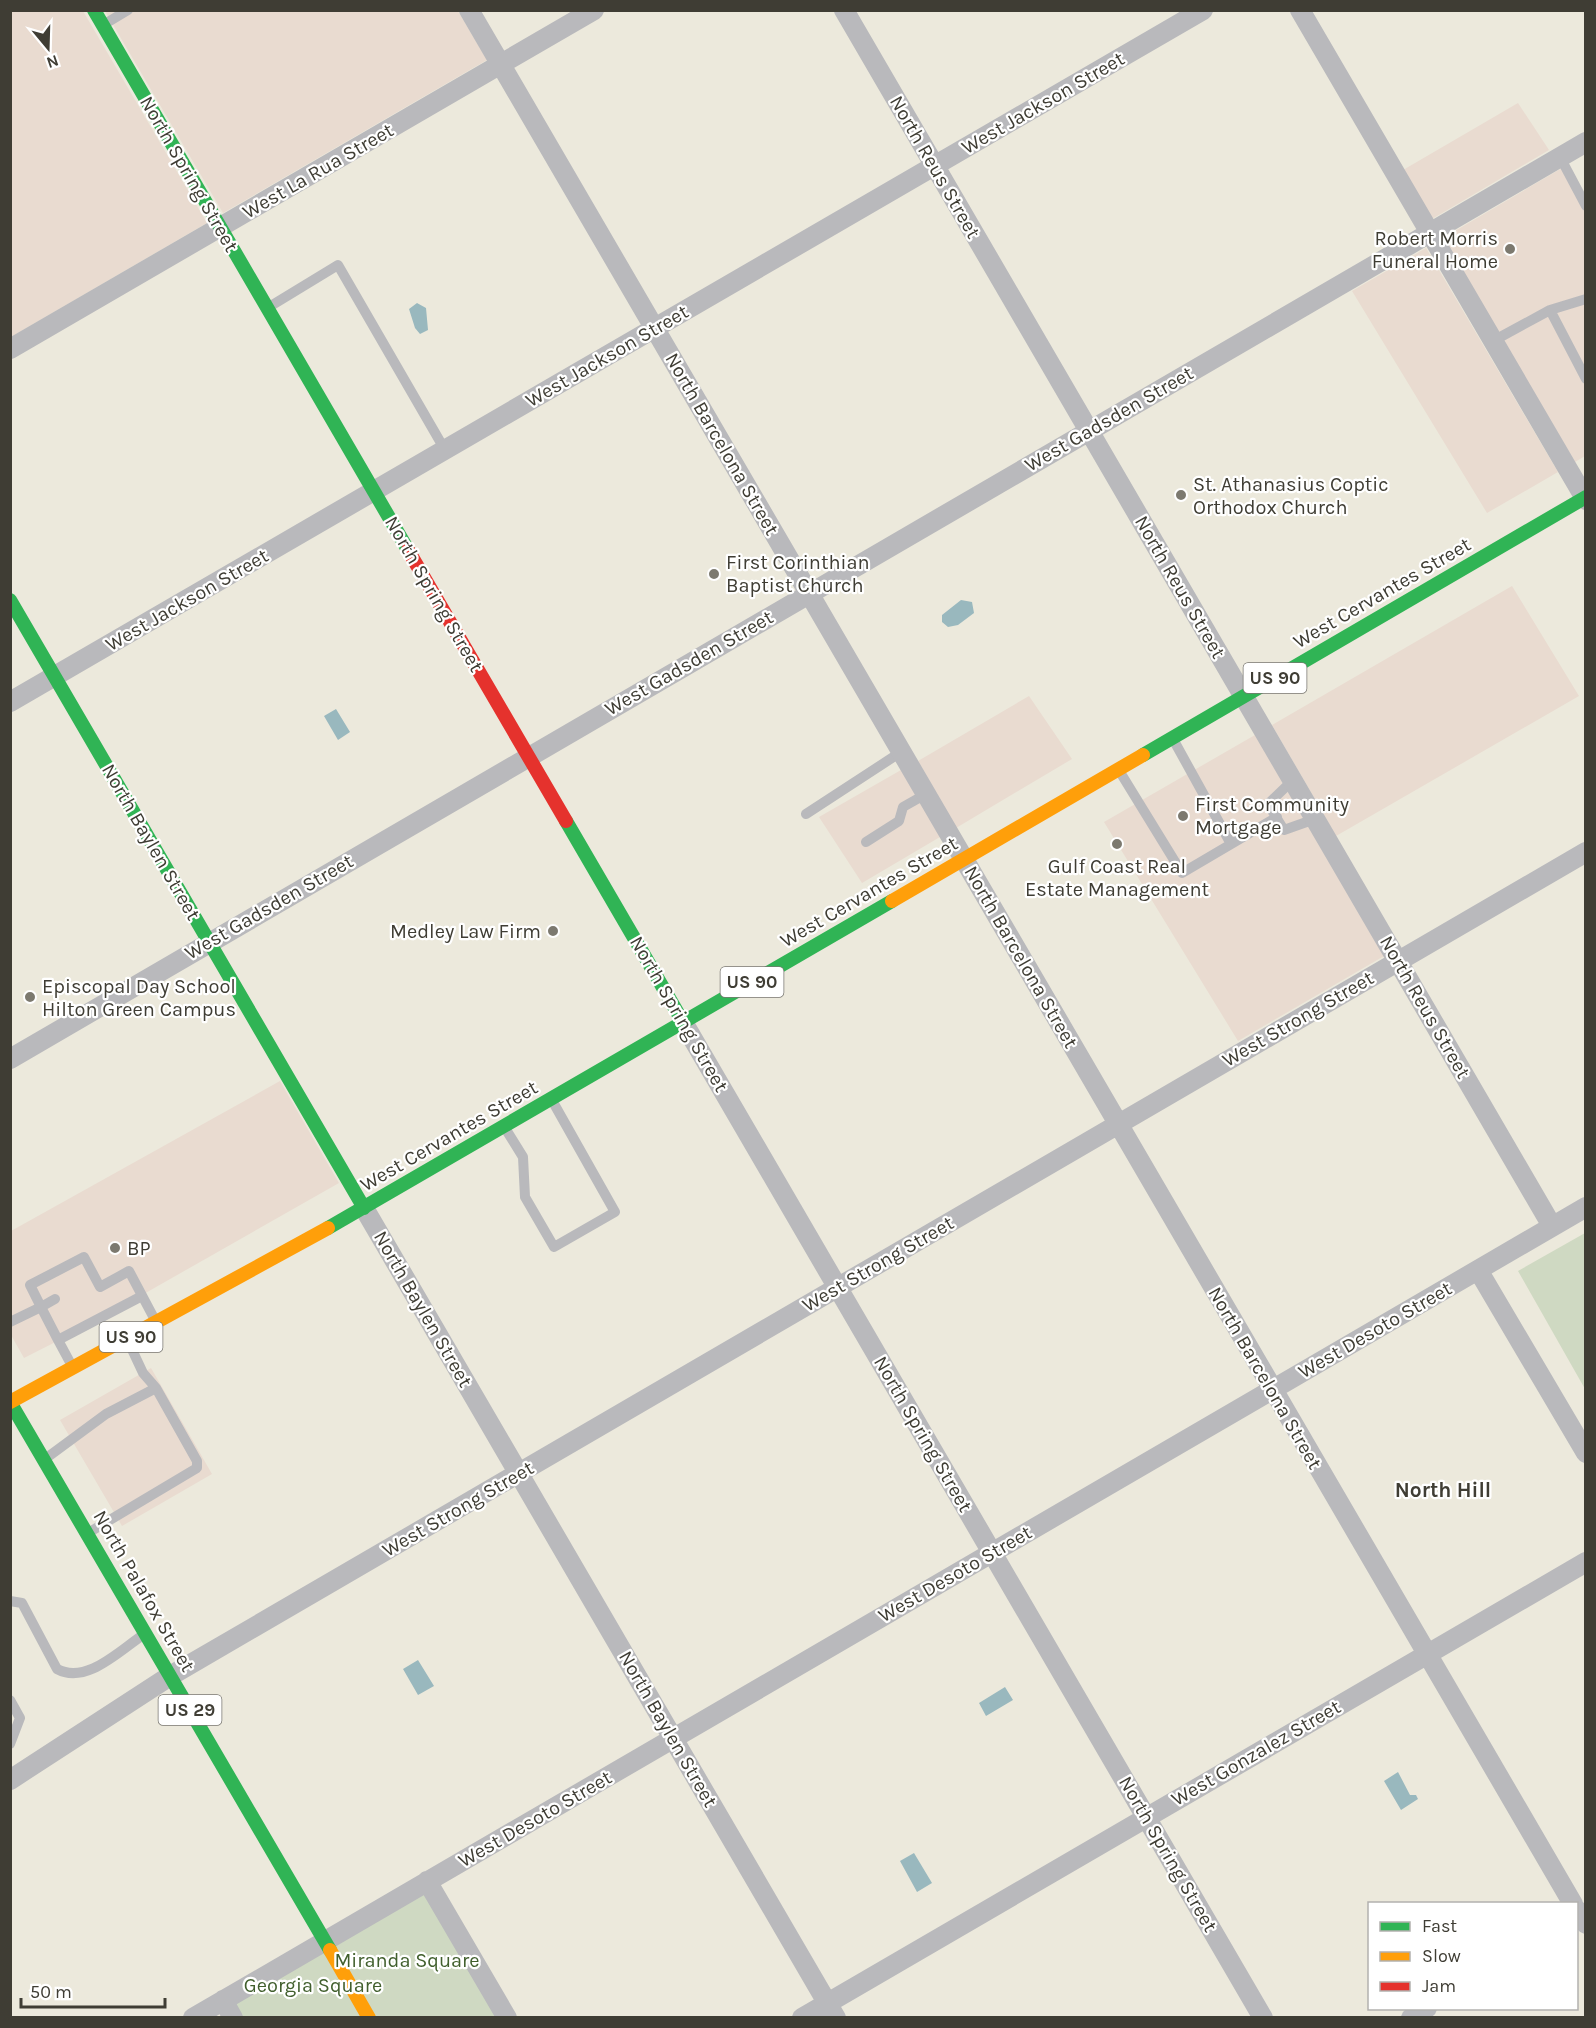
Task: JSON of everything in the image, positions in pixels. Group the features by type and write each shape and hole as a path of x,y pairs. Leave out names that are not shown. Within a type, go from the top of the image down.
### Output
{"main road":[{"name":"North Spring Street","path":"94,10 683,1022"},
{"name":"West Cervantes Street","path":"11,1402 364,1208 1585,498"},
{"name":"North Baylen Street","path":"10,600 364,1208"},
{"name":"North Palafox Street","path":"11,1402 369,2018"}],"street":[{"name":"North Barcelona Street","path":"469,10 1573,1902"},
{"name":"West La Rua Street","path":"10,350 594,10"},
{"name":"North Reus Street","path":"844,10 1552,1226"},
{"name":"West Jackson Street","path":"10,702 1203,10"},
{"path":"1300,10 1585,498"},
{"name":"West Gadsden Street","path":"10,1059 1586,142"},
{"name":"West Strong Street","path":"10,1780 170,1676 1586,852"},
{"name":"North Spring Street","path":"683,1022 1263,2018"},
{"name":"West Desoto Street","path":"193,2018 1586,1207"},
{"name":"North Baylen Street","path":"364,1208 832,2010"},
{"path":"1478,1270 1586,1453"},
{"name":"West Gonzalez Street","path":"802,2018 832,2010 1147,1817 1586,1562"},
{"path":"428,1881 507,2018"},
{"path":"223,2000 232,2018"},
{"path":"1411,2018 1424,2010"}],"lane":[{"path":"103,25 128,10"},
{"path":"1560,157 1586,206"},
{"path":"267,308 338,265 445,450"},
{"path":"1493,341 1550,310 1586,299"},
{"path":"1550,310 1586,378"},
{"path":"1172,738 1231,844"},
{"path":"806,814 902,752"},
{"path":"1118,769 1182,873 1277,817"},
{"path":"1293,780 1268,804 1284,830 1316,819"},
{"path":"866,842 899,821 903,807 926,794"},
{"path":"504,1126 523,1158 525,1197 554,1247 615,1212 551,1099"},
{"path":"73,1368 30,1285 84,1257 90,1280 100,1287 129,1271 156,1323"},
{"path":"58,1340 142,1296"},
{"path":"10,1322 55,1299"},
{"path":"88,1533 196,1467 197,1461 156,1388 143,1373 127,1339"},
{"path":"45,1459 106,1414 156,1388"},
{"path":"10,1601 22,1603 57,1669 66,1674 79,1674 98,1666 145,1633"},
{"path":"10,1700 20,1718 10,1744"}],"shaded area":[{"path":"11,11 83,11 207,223 11,337"},
{"path":"105,11 458,11 487,60 223,213"},
{"path":"1518,103 1549,150 1432,219 1403,170"},
{"path":"1562,168 1585,204 1585,456 1575,462 1443,238"},
{"path":"1426,248 1558,472 1487,513 1352,291"},
{"path":"1512,586 1579,696 1336,836 1272,725"},
{"path":"1029,696 1072,759 956,828 918,761"},
{"path":"1255,735 1384,956 1238,1041 1104,822"},
{"path":"901,770 940,837 862,883 819,817"},
{"path":"280,1081 339,1183 91,1324 24,1358 11,1335 11,1231"},
{"path":"151,1368 212,1474 122,1526 60,1420"}],"green space":[{"path":"1585,1233 1585,1389 1518,1271"},
{"name":"Miranda Square","path":"427,1881 507,2017 233,2017 223,2000"}],"water":[{"path":"417,303 426,308 428,330 420,334 415,328 409,309"},
{"path":"961,600 972,602 974,613 958,625 948,627 942,622 942,615"},
{"path":"336,709 350,732 338,740 324,716"},
{"path":"418,1660 434,1686 418,1695 403,1669"},
{"path":"1005,1687 1013,1700 986,1716 979,1703"},
{"path":"1398,1772 1410,1795 1416,1795 1418,1799 1401,1810 1384,1781"},
{"path":"914,1853 932,1883 917,1892 900,1861"}],"traffic: fast":[{"path":"94,10 408,550"},
{"path":"1143,755 1586,497"},
{"path":"10,600 364,1208"},
{"path":"566,821 683,1022"},
{"path":"328,1228 892,901"},
{"path":"10,1402 330,1950"}],"traffic: slow":[{"path":"892,901 1143,755"},
{"path":"10,1402 328,1228"},
{"path":"330,1950 369,2018"}],"traffic: jam":[{"path":"408,550 566,821"}],"place":[{"name":"Robert Morris Funeral Home","path":"1510,249"},
{"name":"St. Athanasius Coptic Orthodox Church","path":"1181,495"},
{"name":"First Corinthian Baptist Church","path":"714,574"},
{"name":"First Community Mortgage","path":"1183,816"},
{"name":"Gulf Coast Real Estate Management","path":"1117,844"},
{"name":"Medley Law Firm","path":"553,931"},
{"name":"Episcopal Day School Hilton Green Campus","path":"30,997"},
{"name":"BP","path":"115,1248"}],"district":[{"name":"North Hill","path":"1443,1490"}],"park label":[{"name":"Georgia Square","path":"313,1985"}]}
